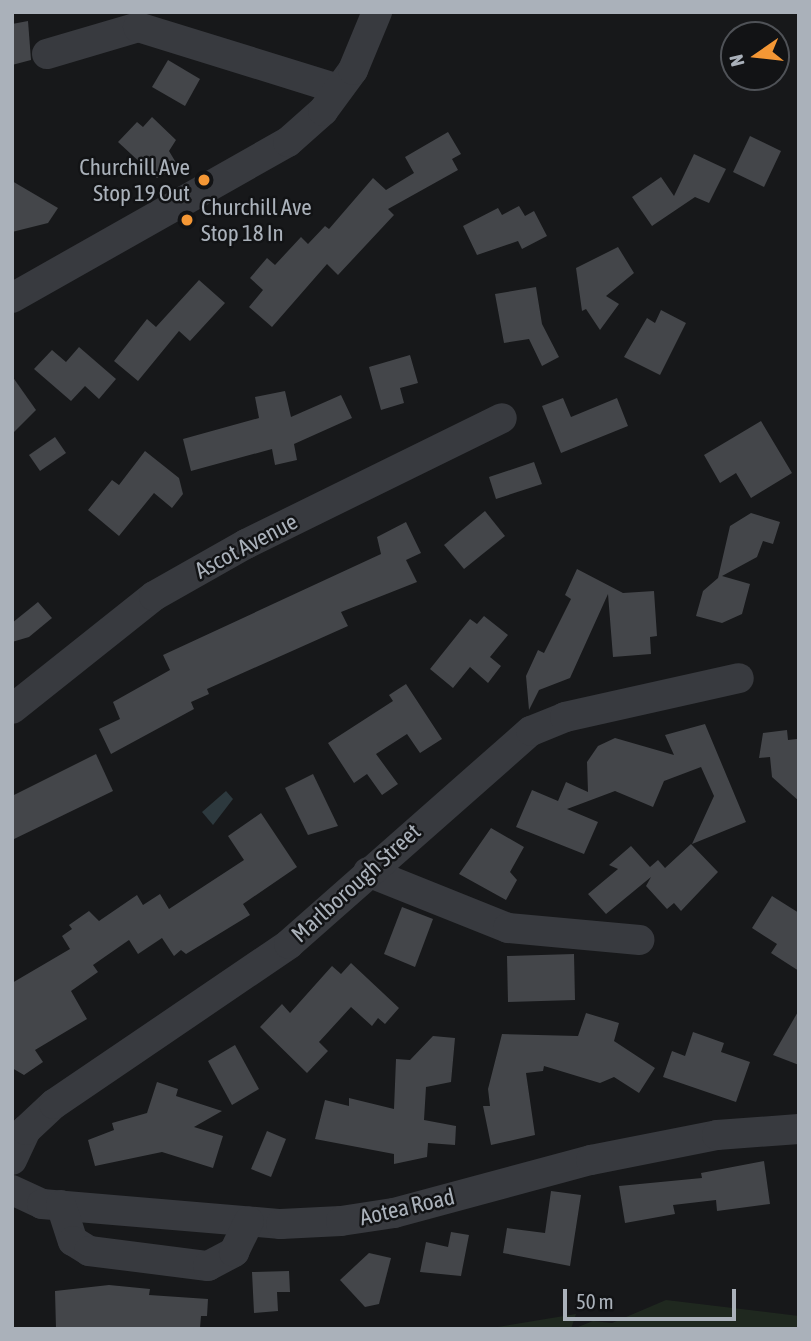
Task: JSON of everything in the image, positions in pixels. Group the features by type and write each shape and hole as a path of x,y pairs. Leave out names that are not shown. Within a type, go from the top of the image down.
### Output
{"street":[{"path":"12,298 261,161 324,111 354,70 376,12"},
{"path":"47,54 138,27 338,89"},
{"name":"Ascot Avenue","path":"12,709 154,596 502,418"},
{"name":"Marlborough Street","path":"12,1160 26,1130 54,1104 289,944 531,731 565,717 739,678"},
{"path":"368,872 508,928 639,940"},
{"name":"Aotea Road","path":"12,1190 42,1204 248,1221 341,1221 394,1213 592,1160 717,1135 799,1129"},
{"path":"61,1205 73,1241 89,1251 208,1266 234,1252 248,1221"}],"shaded area":[{"path":"226,791 233,799 213,825 202,812"},
{"path":"666,1300 799,1316 799,1329 573,1329 593,1321 612,1323"},
{"path":"576,1314 571,1329 485,1329"}],"building":[{"path":"28,21 31,60 12,65 12,24"},
{"path":"168,60 200,79 185,106 152,87"},
{"path":"152,117 176,140 169,151 178,166 157,178 118,142 137,122 143,127"},
{"path":"448,132 461,154 452,159 458,170 388,209 394,215 338,275 327,264 272,327 249,307 263,290 250,278 267,258 275,265 301,237 308,244 325,226 329,229 373,178 386,190 414,173 405,157"},
{"path":"750,136 781,151 764,187 733,172"},
{"path":"694,154 726,169 709,203 695,197 652,226 632,197 661,177 674,196"},
{"path":"12,181 58,208 48,223 12,232"},
{"path":"519,206 525,216 534,211 547,236 522,249 518,241 477,255 463,226 498,208 502,215"},
{"path":"618,247 634,273 606,296 619,304 600,330 586,309 582,311 576,268"},
{"path":"199,280 225,303 190,341 179,331 138,381 114,361 147,319 156,327"},
{"path":"536,287 542,324 559,357 542,366 529,339 504,343 495,294"},
{"path":"661,310 686,323 660,375 624,357 647,318 655,323"},
{"path":"79,347 116,379 99,399 85,386 71,401 34,369 52,350 66,362"},
{"path":"410,355 418,383 400,388 404,403 381,410 369,367"},
{"path":"12,376 36,410 12,434"},
{"path":"285,391 291,417 341,395 352,418 294,444 297,460 275,465 272,449 191,471 183,439 259,418 255,397"},
{"path":"563,398 571,417 617,398 628,426 561,453 542,406"},
{"path":"761,421 792,473 751,498 736,473 720,483 704,455"},
{"path":"55,437 66,453 40,471 29,455"},
{"path":"145,451 179,478 183,494 172,508 154,493 119,536 88,510 112,480 119,485"},
{"path":"534,462 542,484 496,499 489,477"},
{"path":"485,511 505,536 464,569 444,545"},
{"path":"751,513 780,522 773,544 763,541 757,557 722,576 750,584 742,614 722,623 696,616 703,591 718,578 730,526"},
{"path":"406,522 421,553 406,560 417,582 341,612 348,626 207,689 209,694 191,702 194,709 111,754 99,729 120,719 113,702 170,670 163,655 381,554 377,537"},
{"path":"577,569 623,593 654,591 657,636 650,637 651,654 613,657 608,594 570,678 539,690 529,710 526,676 538,650 544,653 571,599 565,595"},
{"path":"38,602 52,618 29,637 12,642 12,623"},
{"path":"484,616 508,635 490,657 501,666 488,683 470,667 453,688 430,669 470,619 477,624"},
{"path":"406,684 442,739 420,753 407,734 376,754 398,784 382,795 367,774 354,783 328,743 393,701 389,695"},
{"path":"705,724 746,822 692,844 714,796 701,767 664,781 653,807 615,791 567,809 598,822 584,854 516,827 532,790 558,801 566,782 588,792 587,762 598,746 615,738 674,755 665,735"},
{"path":"787,730 788,740 797,739 799,749 799,801 772,777 770,757 759,758 763,733"},
{"path":"96,754 113,791 12,840 12,796"},
{"path":"313,774 338,826 308,835 285,788"},
{"path":"261,813 297,867 243,904 250,915 186,954 181,950 174,956 162,938 138,954 129,940 93,965 98,972 71,991 87,1019 35,1050 43,1062 24,1075 12,1068 12,983 70,949 62,936 72,929 69,925 89,911 99,921 137,895 143,905 160,894 169,909 244,860 228,836"},
{"path":"491,828 524,847 510,872 517,880 506,900 459,874"},
{"path":"691,844 718,872 681,911 674,903 667,909 646,886 651,877 606,914 588,894 618,869 609,865 631,846 650,867 658,860 665,868"},
{"path":"772,896 799,913 799,971 771,953 777,944 752,928"},
{"path":"402,907 433,919 415,967 384,954"},
{"path":"574,954 575,1000 508,1002 507,956"},
{"path":"351,963 399,1008 385,1024 378,1018 372,1026 351,1007 319,1042 328,1051 307,1073 260,1027 282,1004 290,1013 332,966 341,974"},
{"path":"799,1010 799,1065 773,1055"},
{"path":"586,1013 619,1023 614,1041 655,1068 639,1093 614,1077 600,1083 544,1066 543,1071 526,1073 535,1135 491,1145 483,1106 490,1106 488,1089 502,1034 578,1036"},
{"path":"693,1032 724,1043 721,1052 750,1062 736,1102 663,1077 672,1051 685,1056"},
{"path":"433,1036 455,1038 451,1082 426,1087 424,1120 456,1126 455,1145 428,1143 427,1157 394,1164 394,1154 315,1139 325,1100 349,1106 349,1098 394,1109 396,1059 410,1060"},
{"path":"235,1045 259,1089 232,1105 208,1061"},
{"path":"157,1082 178,1089 176,1096 222,1111 194,1127 223,1136 213,1168 162,1152 95,1166 88,1140 114,1130 112,1123 147,1113"},
{"path":"267,1131 286,1139 271,1177 251,1169"},
{"path":"764,1161 770,1204 717,1211 716,1200 673,1205 675,1214 625,1223 619,1186 702,1178 701,1173"},
{"path":"551,1191 581,1195 570,1266 503,1253 507,1228 545,1233"},
{"path":"451,1232 469,1235 461,1276 420,1272 426,1242 448,1247"},
{"path":"369,1253 391,1258 379,1304 365,1307 340,1280"},
{"path":"289,1271 290,1292 277,1292 278,1311 254,1313 252,1272"},
{"path":"109,1285 150,1289 149,1295 208,1299 207,1316 201,1316 200,1328 193,1329 56,1329 55,1291"}],"place":[{"name":"Churchill Ave Stop 19 Out","path":"204,180"},
{"name":"Churchill Ave Stop 18 In","path":"187,220"}]}
